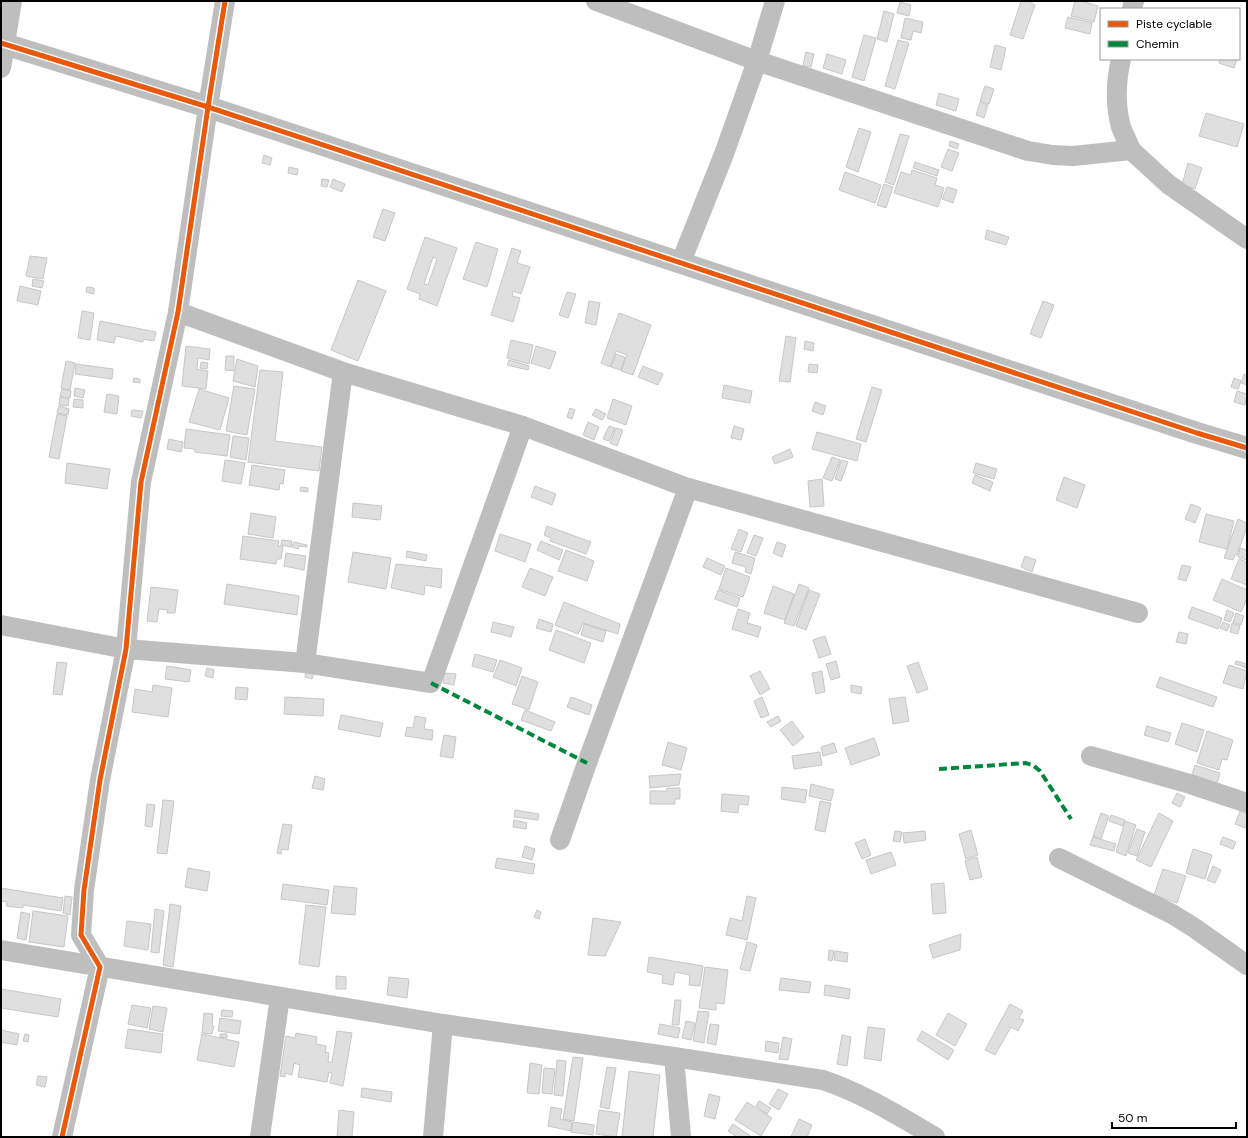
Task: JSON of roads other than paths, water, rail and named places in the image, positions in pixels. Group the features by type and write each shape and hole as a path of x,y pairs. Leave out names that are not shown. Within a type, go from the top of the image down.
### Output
{"street":[{"path":"1,68 3,43 12,1"},
{"path":"62,1137 100,967 81,935 84,890 100,780 126,648 141,482 178,312 225,1"},
{"path":"596,1 757,62 1028,151 1053,155 1073,156 1131,150"},
{"path":"681,262 724,154 757,62 775,1"},
{"path":"3,43 208,106 1182,428 1247,448"},
{"path":"1121,60 1118,74 1117,104 1122,128 1131,150 1168,184 1247,239"},
{"path":"178,312 343,372 523,426 688,488 1138,613"},
{"path":"305,663 343,372"},
{"path":"1,625 126,648 305,663 431,683 523,426"},
{"path":"560,840 688,488"},
{"path":"1091,756 1190,784 1247,803"},
{"path":"1059,858 1172,914 1247,965"},
{"path":"1,950 443,1024 823,1080 841,1086 861,1096 935,1137"},
{"path":"260,1137 280,997"},
{"path":"433,1137 443,1024"},
{"path":"674,1057 681,1137"}]}
